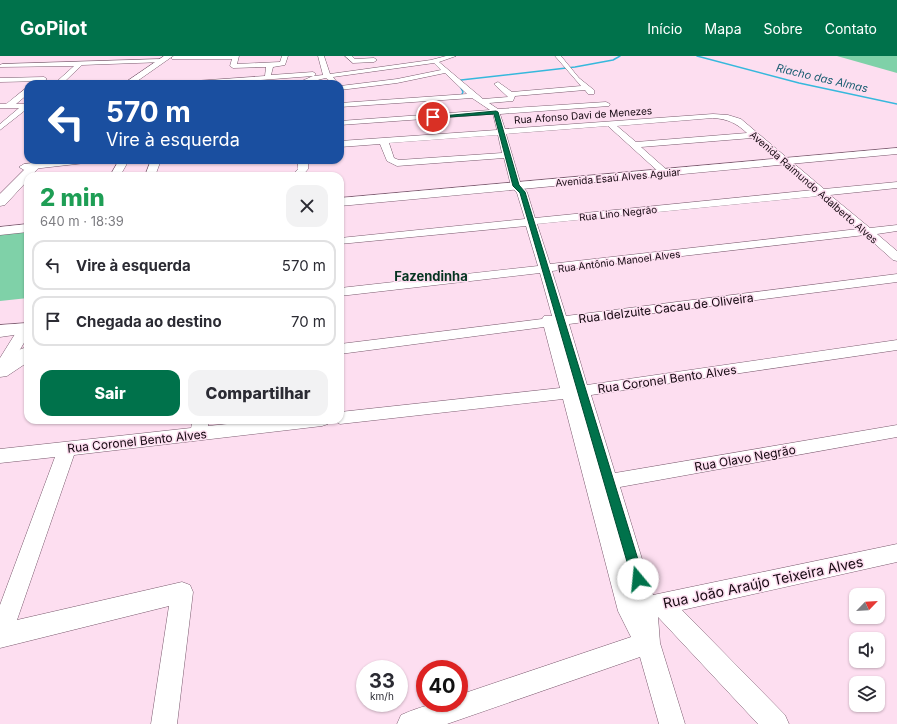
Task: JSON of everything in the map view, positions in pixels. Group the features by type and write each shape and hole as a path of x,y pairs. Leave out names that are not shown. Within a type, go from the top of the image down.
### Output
{"main road":[{"path":"134,80 170,58"},
{"path":"140,80 170,58"},
{"name":"Avenida Esaú Alves Aguiar","path":"344,198 393,195 896,149"},
{"path":"0,191 31,164"},
{"path":"25,172 31,164"},
{"path":"0,202 24,173"},
{"name":"Avenida Esaú Alves Aguiar","path":"344,201 393,195"},
{"path":"0,231 24,228"},
{"path":"0,332 24,328"},
{"path":"0,371 24,356"}],"street":[{"path":"1,67 237,56 233,66 270,65 283,64 285,56 289,56"},
{"path":"224,80 268,76 326,74 390,68 436,62 453,56"},
{"path":"558,56 586,88 627,122"},
{"path":"1,67 17,57"},
{"path":"323,57 326,74 332,80"},
{"path":"346,57 354,61 374,58 390,68"},
{"path":"436,62 474,96 496,112 516,184 514,193 527,222 601,482 645,607 648,643 672,724"},
{"path":"62,80 81,63"},
{"path":"42,80 64,64"},
{"path":"267,80 270,65"},
{"path":"344,87 403,80 447,72"},
{"path":"306,80 326,74"},
{"path":"0,80 49,75"},
{"path":"498,84 510,94 586,88"},
{"path":"8,95 24,93"},
{"path":"4,106 24,94"},
{"path":"481,101 510,99 512,97 510,94"},
{"path":"344,105 474,96"},
{"path":"4,106 24,106"},
{"path":"0,128 24,108"},
{"path":"344,123 496,112 611,109"},
{"name":"Rua Afonso Davi de Menezes","path":"344,144 627,122 717,116 731,117"},
{"name":"Avenida Raimundo Adalberto Alves","path":"731,117 755,135 866,232 897,257"},
{"path":"610,124 662,171"},
{"path":"633,145 755,135"},
{"path":"384,141 390,159 397,163 507,155"},
{"name":"Rua Lino Negrão","path":"344,241 897,185"},
{"name":"Rua Antônio Manoel Alves","path":"344,292 897,228"},
{"name":"Rua Idelzuite Cacau de Oliveira","path":"344,348 897,278"},
{"path":"0,371 24,331"},
{"name":"Rua Coronel Bento Alves","path":"344,418 575,392 897,345"},
{"name":"Rua Coronel Bento Alves","path":"0,456 67,449 199,427 252,424"},
{"name":"Rua Olavo Negrão","path":"601,482 897,432"},
{"path":"0,636 67,449"},
{"name":"Rua João Araújo Teixeira Alves","path":"645,607 897,554"},
{"path":"0,636 182,592 164,724"},
{"path":"645,607 776,724"},
{"path":"410,724 648,643"}],"green space":[{"path":"837,56 897,56 897,73"},
{"path":"24,231 24,298 0,301 0,234"}],"waterway":[{"path":"461,96 463,92 458,82 461,80 575,67 613,60 620,56"},
{"name":"Riacho das Almas","path":"697,56 799,83 897,104"}],"district":[{"name":"Fazendinha","path":"431,276"}],"route":[{"path":"433,117 496,112 516,186 522,192 638,579"}]}
